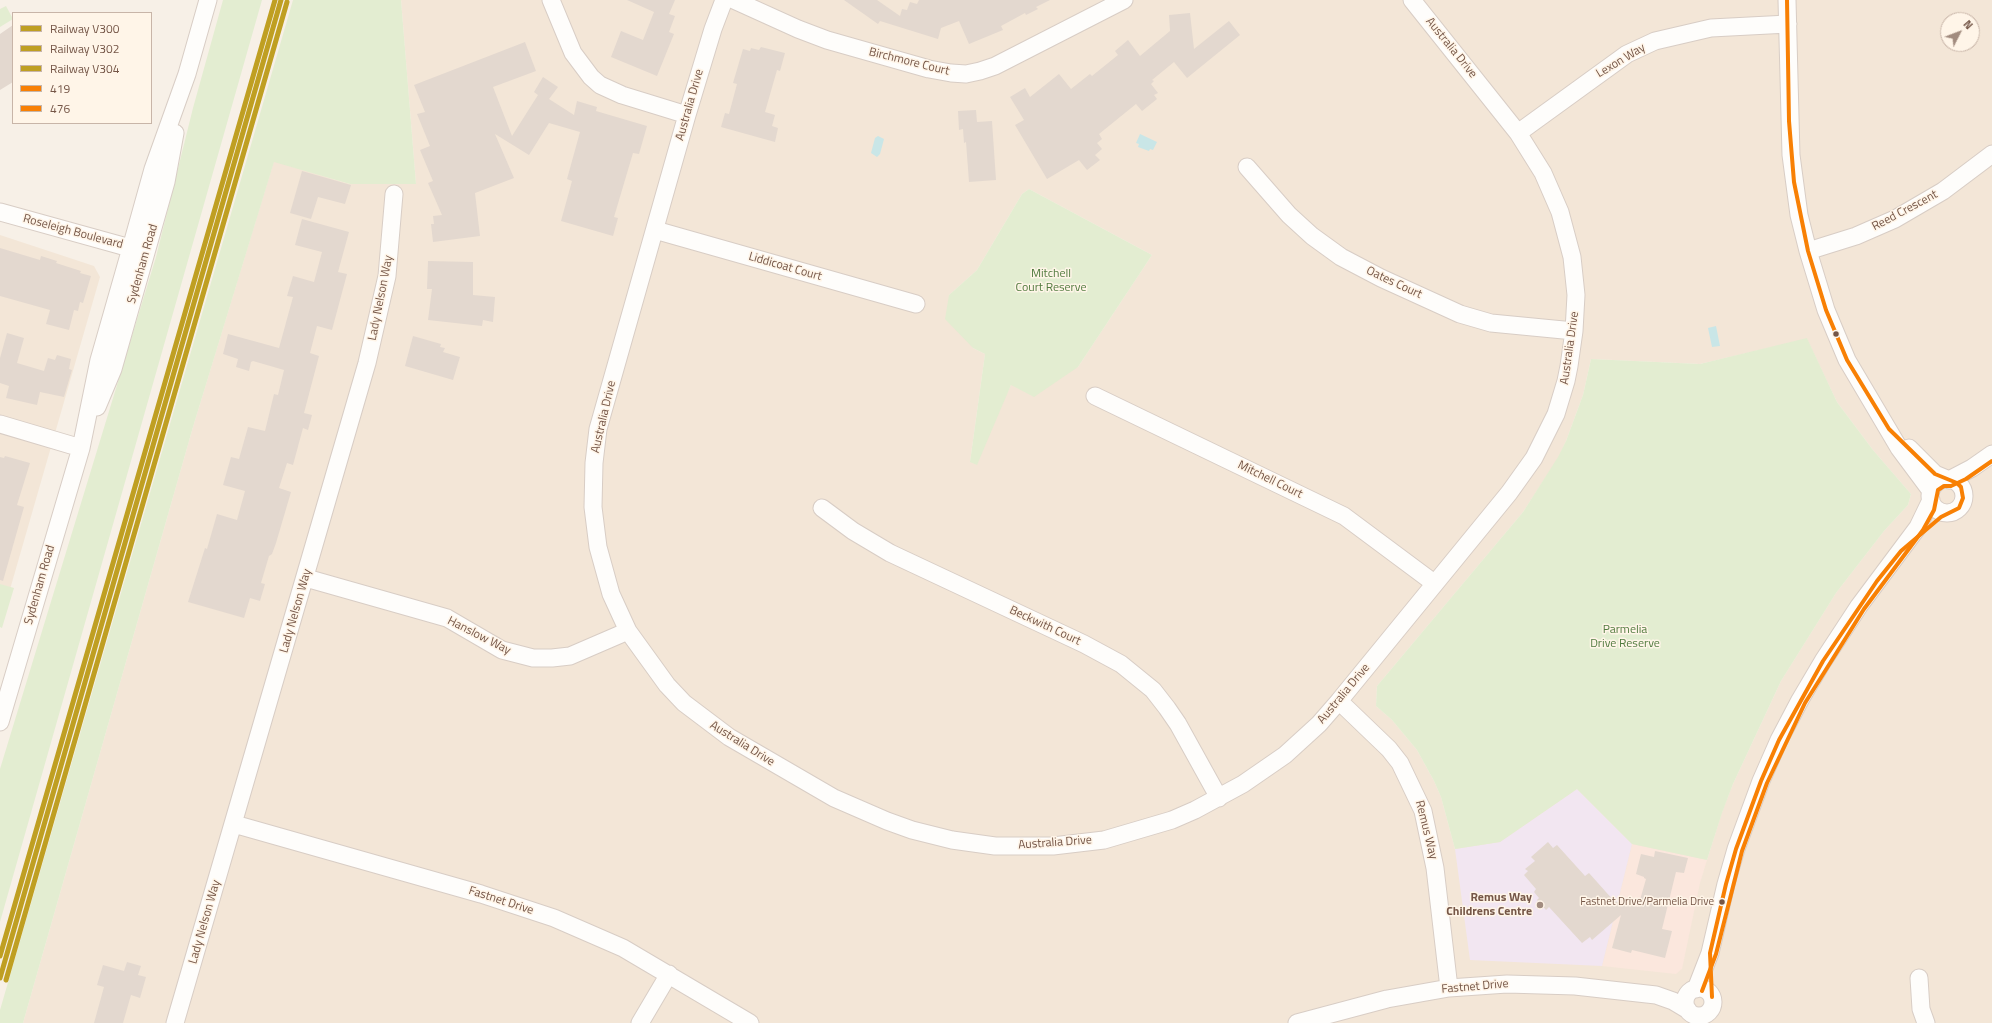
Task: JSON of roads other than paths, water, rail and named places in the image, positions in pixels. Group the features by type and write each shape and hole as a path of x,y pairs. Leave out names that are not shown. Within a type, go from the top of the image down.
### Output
{"street":[{"name":"Sydenham Road","path":"0,722 80,448 113,369 154,169 187,74 208,0"},
{"path":"551,0 573,53 590,77 600,85 622,95 687,115"},
{"name":"Australia Drive","path":"724,0 713,29 687,115 602,414 594,463 592,507 598,547 611,594 628,631 666,685 684,703 705,720 749,749 834,798 860,811 912,830 952,840 996,846 1053,846 1080,843 1104,840 1147,828 1172,820 1219,798 1265,770 1285,755 1319,724 1339,701 1509,493 1541,445 1556,414 1565,387 1574,331 1576,295 1572,258 1560,212 1543,173 1518,133 1412,0"},
{"name":"Birchmore Court","path":"734,0 798,29 827,40 929,69 966,74 995,66 1124,0"},
{"path":"1787,0 1791,155 1799,215 1826,310 1847,360 1889,428 1899,448 1931,496 1934,507 1939,511 1949,513"},
{"name":"Lexon Way","path":"1518,133 1627,54 1655,41 1711,28 1788,24"},
{"name":"Reed Crescent","path":"1808,251 1856,236 1895,219 1943,191 1992,154"},
{"name":"Oates Court","path":"1247,167 1289,215 1312,236 1341,257 1381,278 1460,314 1491,324 1574,331"},
{"name":"Lady Nelson Way","path":"175,1023 306,578 376,328 387,276 394,194"},
{"name":"Roseleigh Boulevard","path":"0,212 138,250"},
{"name":"Liddicoat Court","path":"655,230 916,304"},
{"name":"Mitchell Court","path":"1095,396 1344,516 1434,584"},
{"path":"0,424 80,448"},
{"path":"1889,428 1928,468 1935,474 1958,483 1963,492 1962,503 1959,508 1934,523 1901,551"},
{"path":"1699,1013 1710,953 1726,884 1736,849 1761,781 1779,740 1800,700 1844,629 1921,522 1937,482 1948,480 1972,468 1992,454"},
{"path":"1963,492 1992,460"},
{"name":"Beckwith Court","path":"822,508 853,531 890,553 1076,641 1121,664 1153,690 1167,708 1178,724 1219,798"},
{"name":"Hanslow Way","path":"306,578 447,618 502,650 533,658 570,656 628,631"},
{"name":"Remus Way","path":"1339,701 1389,749 1400,763 1423,811 1435,868 1449,988"},
{"name":"Fastnet Drive","path":"234,824 481,894 554,918 623,948 750,1023"},
{"path":"1699,1013 1686,999 1695,989 1710,953"},
{"path":"640,1023 669,974"},
{"path":"1919,978 1921,1009 1926,1023"},
{"name":"Fastnet Drive","path":"1297,1023 1388,999 1449,988 1507,984 1582,986 1656,995 1674,1001 1699,1013"},
{"path":"1695,989 1707,991 1699,1013"},
{"name":"Fastnet Drive","path":"1656,995 1695,989"}],"water":[{"path":"1140,134 1157,142 1153,150 1150,149 1149,151 1138,147 1139,144 1136,143"},
{"path":"878,136 884,139 880,154 877,157 871,153 875,138"},
{"path":"1716,326 1720,346 1712,347 1708,328"}],"rail line":[{"name":"V304","path":"0,956 275,0"},
{"name":"V300","path":"0,978 281,0"},
{"name":"V302","path":"6,980 287,2"}],"place":[{"name":"Fastnet Drive/Parmelia Drive","path":"1722,902"},
{"name":"Remus Way Childrens Centre","path":"1540,905"}],"park label":[{"name":"Mitchell Court Reserve","path":"1051,281"},
{"name":"Parmelia Drive Reserve","path":"1625,637"}]}
